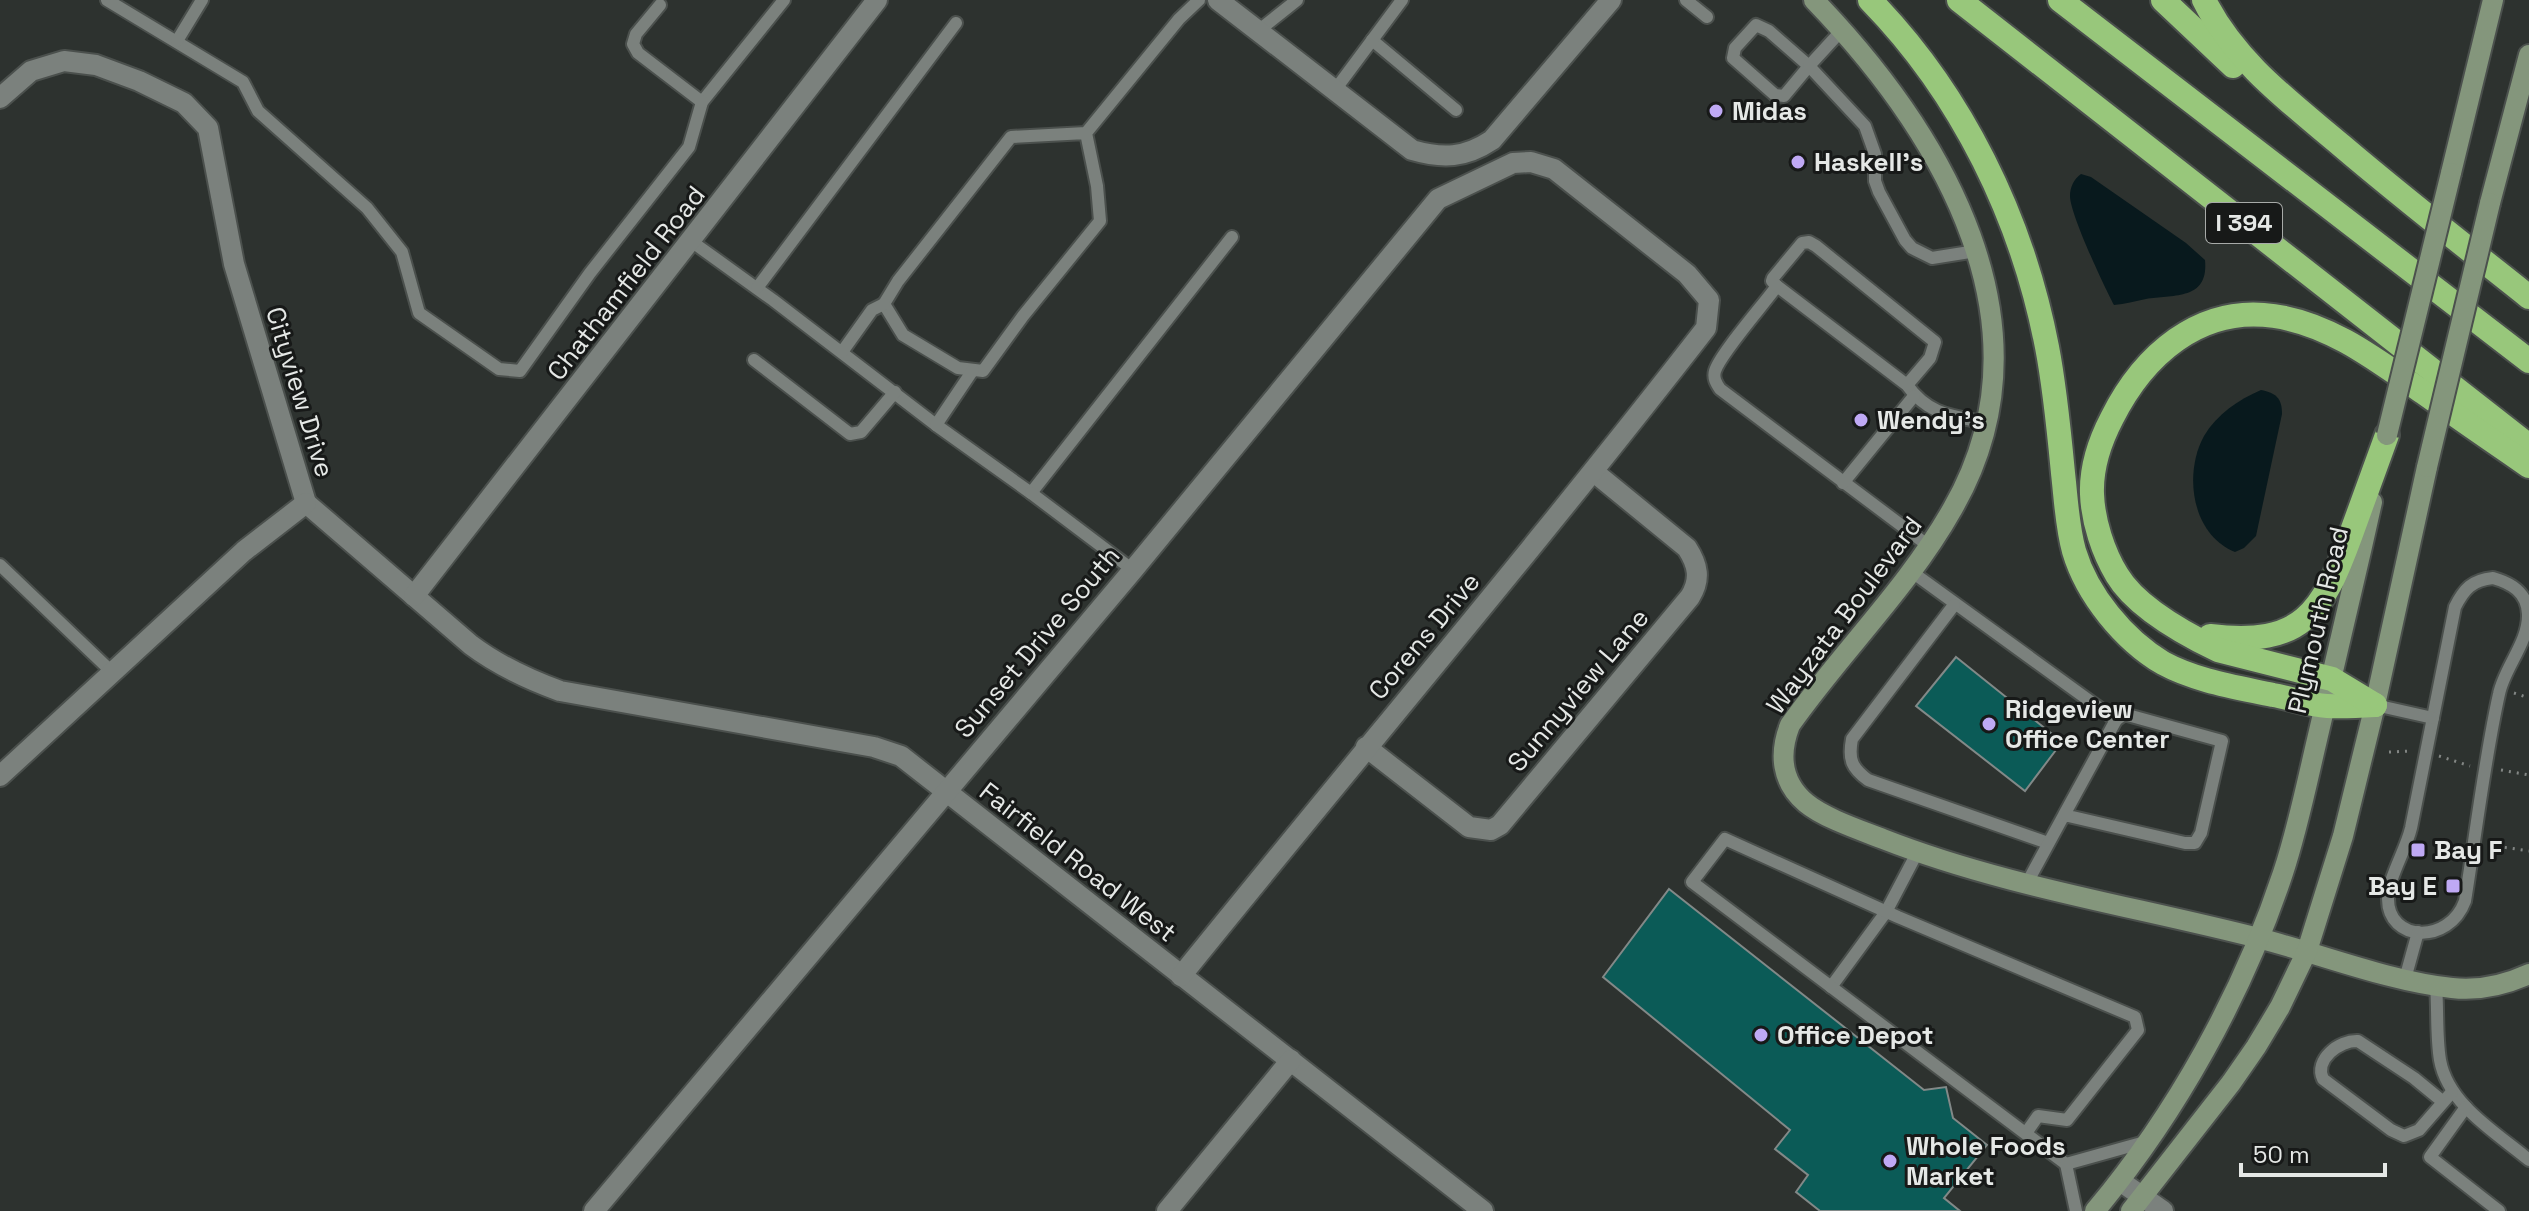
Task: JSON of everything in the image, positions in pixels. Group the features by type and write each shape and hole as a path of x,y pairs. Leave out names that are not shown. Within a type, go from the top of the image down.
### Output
{"highway":[{"path":"1870,0 1935,80 1971,135 1999,191 2024,261 2047,346 2074,553 2101,604 2140,647 2185,673 2325,706 2375,705"},
{"name":"I 394","path":"1959,0 2529,446"},
{"name":"I 394","path":"2060,0 2529,361"},
{"path":"2163,0 2277,105 2402,197"},
{"path":"2204,0 2219,29 2238,53 2283,97 2402,197 2529,297"},
{"path":"2375,705 2332,679 2218,650 2162,619 2118,577 2095,519 2092,493 2099,448 2122,398 2156,354 2193,329 2249,314 2272,316 2336,335 2529,466"},
{"path":"2184,632 2245,639 2273,635 2303,619 2316,608 2334,579 2387,435"}],"main road":[{"name":"Wayzata Boulevard","path":"1814,0 1842,30 1916,125 1963,210 1988,301 1994,387 1988,423 1955,506 1912,572 1790,725 1782,757 1786,773 1806,803 1862,831 1917,853 2027,883 2258,938 2405,979 2456,989 2490,987 2529,974"},
{"name":"Plymouth Road","path":"2095,1211 2120,1181 2179,1095 2231,998 2284,871 2493,0"},
{"path":"2138,1204 2256,1047 2280,1007 2307,951 2343,836 2427,467 2529,55"}],"street":[{"name":"Chathamfield Road","path":"414,596 877,0"},
{"path":"1218,0 1412,150 1435,157 1454,157 1475,151 1492,140 1611,0"},
{"name":"Cityview Drive","path":"0,98 31,71 64,61 96,65 184,103 208,128 234,264 306,503 244,551 0,776"},
{"name":"Sunset Drive South","path":"594,1211 1133,570 1438,199 1513,163 1531,162 1554,169"},
{"name":"Corens Drive","path":"1181,976 1594,472 1706,328 1709,300 1687,274 1554,169"},
{"name":"Sunnyview Lane","path":"1366,747 1469,827 1491,830 1500,825 1690,597 1698,574 1695,560 1687,548 1594,472"},
{"name":"Fairfield Road West","path":"306,503 498,665 560,691 874,747 901,756 1483,1211"},
{"path":"1167,1211 1291,1060"},
{"path":"2120,1181 2138,1204 2163,1211"}],"lane":[{"path":"107,0 129,5 177,41 243,82 258,111 367,208 402,252 419,313 499,369 520,371 590,273 689,147 702,102 784,0"},
{"path":"177,41 202,0"},
{"path":"842,352 872,310 884,304 898,281 1011,137 1086,133 1179,19 1199,0"},
{"path":"1258,31 1297,0"},
{"path":"1335,90 1402,0"},
{"path":"1686,0 1707,17"},
{"path":"660,5 636,34 633,44 638,53 702,102"},
{"path":"757,288 956,23"},
{"path":"1842,30 1809,66 1784,96 1780,97 1735,62 1733,53 1750,29 1756,25 1769,31 1809,66 1865,126 1875,154 1875,181 1879,192 1912,248 1932,258 1976,251"},
{"path":"1372,40 1456,110"},
{"path":"884,304 903,335 958,368 983,371 1100,221 1097,186 1086,133"},
{"path":"1031,493 1232,237"},
{"path":"691,241 1133,570"},
{"path":"1843,483 1911,391 1930,358 1935,342 1809,242 1797,247 1772,281 1911,391 1933,411 1988,423"},
{"path":"1777,286 1722,359 1714,374 1715,382 1720,389 1930,547"},
{"path":"754,360 850,434 861,432 895,392"},
{"path":"936,425 973,370"},
{"path":"0,565 112,672"},
{"path":"1912,572 2116,720"},
{"path":"2480,579 2508,582 2526,602 2529,616 2526,630 2499,691 2465,901 2460,916 2439,932 2418,932 2400,924 2391,913 2388,900 2390,886 2406,848 2433,718 2455,607 2461,594 2480,579"},
{"path":"1954,605 1852,739 1849,755 1854,769 1868,780 2048,843"},
{"path":"2375,705 2433,718"},
{"path":"2027,883 2048,843 2116,720 2124,714 2222,741 2201,833 2195,843 2064,815"},
{"path":"2026,1133 2038,1116 2067,1120 2138,1030 2135,1017 1886,912 1725,839 1692,882 2066,1164 2076,1211"},
{"path":"1831,987 1886,912 1917,853"},
{"path":"2405,979 2418,932"},
{"path":"2436,986 2440,1062 2447,1096"},
{"path":"2447,1096 2419,1130 2404,1136 2391,1130 2323,1079 2320,1072 2334,1049 2350,1041 2358,1041 2466,1107 2529,1160"},
{"path":"2466,1107 2430,1157 2499,1211"},
{"path":"2066,1164 2148,1141"}],"path":[{"path":"2389,752 2426,753 2466,765 2529,775"},
{"path":"2474,843 2529,851"}],"shaded area":[{"path":"2081,174 2091,177 2186,243 2205,260 2201,283 2187,293 2114,305 2071,205 2072,186"},
{"path":"2261,390 2277,397 2282,414 2256,536 2235,552 2220,544 2201,518 2193,485 2194,468 2204,436 2215,421 2236,403"}],"building":[{"name":"Ridgeview Office Center","path":"1956,657 2062,742 2025,791 1916,706"},
{"path":"1669,889 1924,1090 1946,1087 1953,1118 1987,1145 1944,1198 1960,1211 1820,1211 1796,1192 1808,1175 1775,1149 1790,1130 1603,977"}],"place":[{"name":"Midas","path":"1716,111"},
{"name":"Haskell's","path":"1798,162"},
{"name":"Wendy's","path":"1861,420"},
{"name":"Ridgeview Office Center","path":"1989,724"},
{"name":"Bay F","path":"2418,850"},
{"name":"Bay E","path":"2453,886"},
{"name":"Office Depot","path":"1761,1035"},
{"name":"Whole Foods Market","path":"1890,1161"}]}
